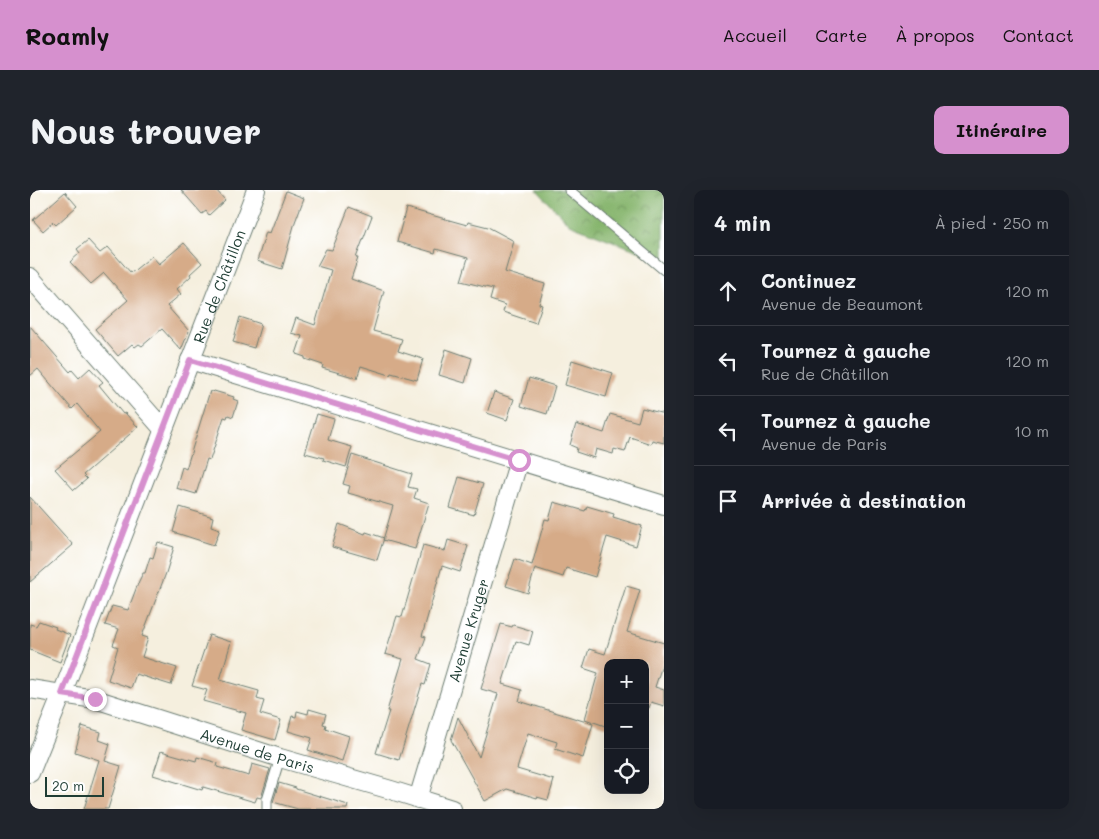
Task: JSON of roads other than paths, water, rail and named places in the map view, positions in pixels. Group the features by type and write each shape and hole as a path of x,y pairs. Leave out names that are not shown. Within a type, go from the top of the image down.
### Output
{"street":[{"name":"Rue de Châtillon","path":"30,774 256,190"},
{"path":"30,277 163,429"},
{"path":"190,360 664,505"},
{"name":"Avenue Kruger","path":"418,799 519,460"},
{"name":"Avenue de Paris","path":"30,688 95,699 280,758 452,809"}],"lane":[{"path":"569,190 664,270"},
{"path":"267,809 267,800 280,758"}]}
